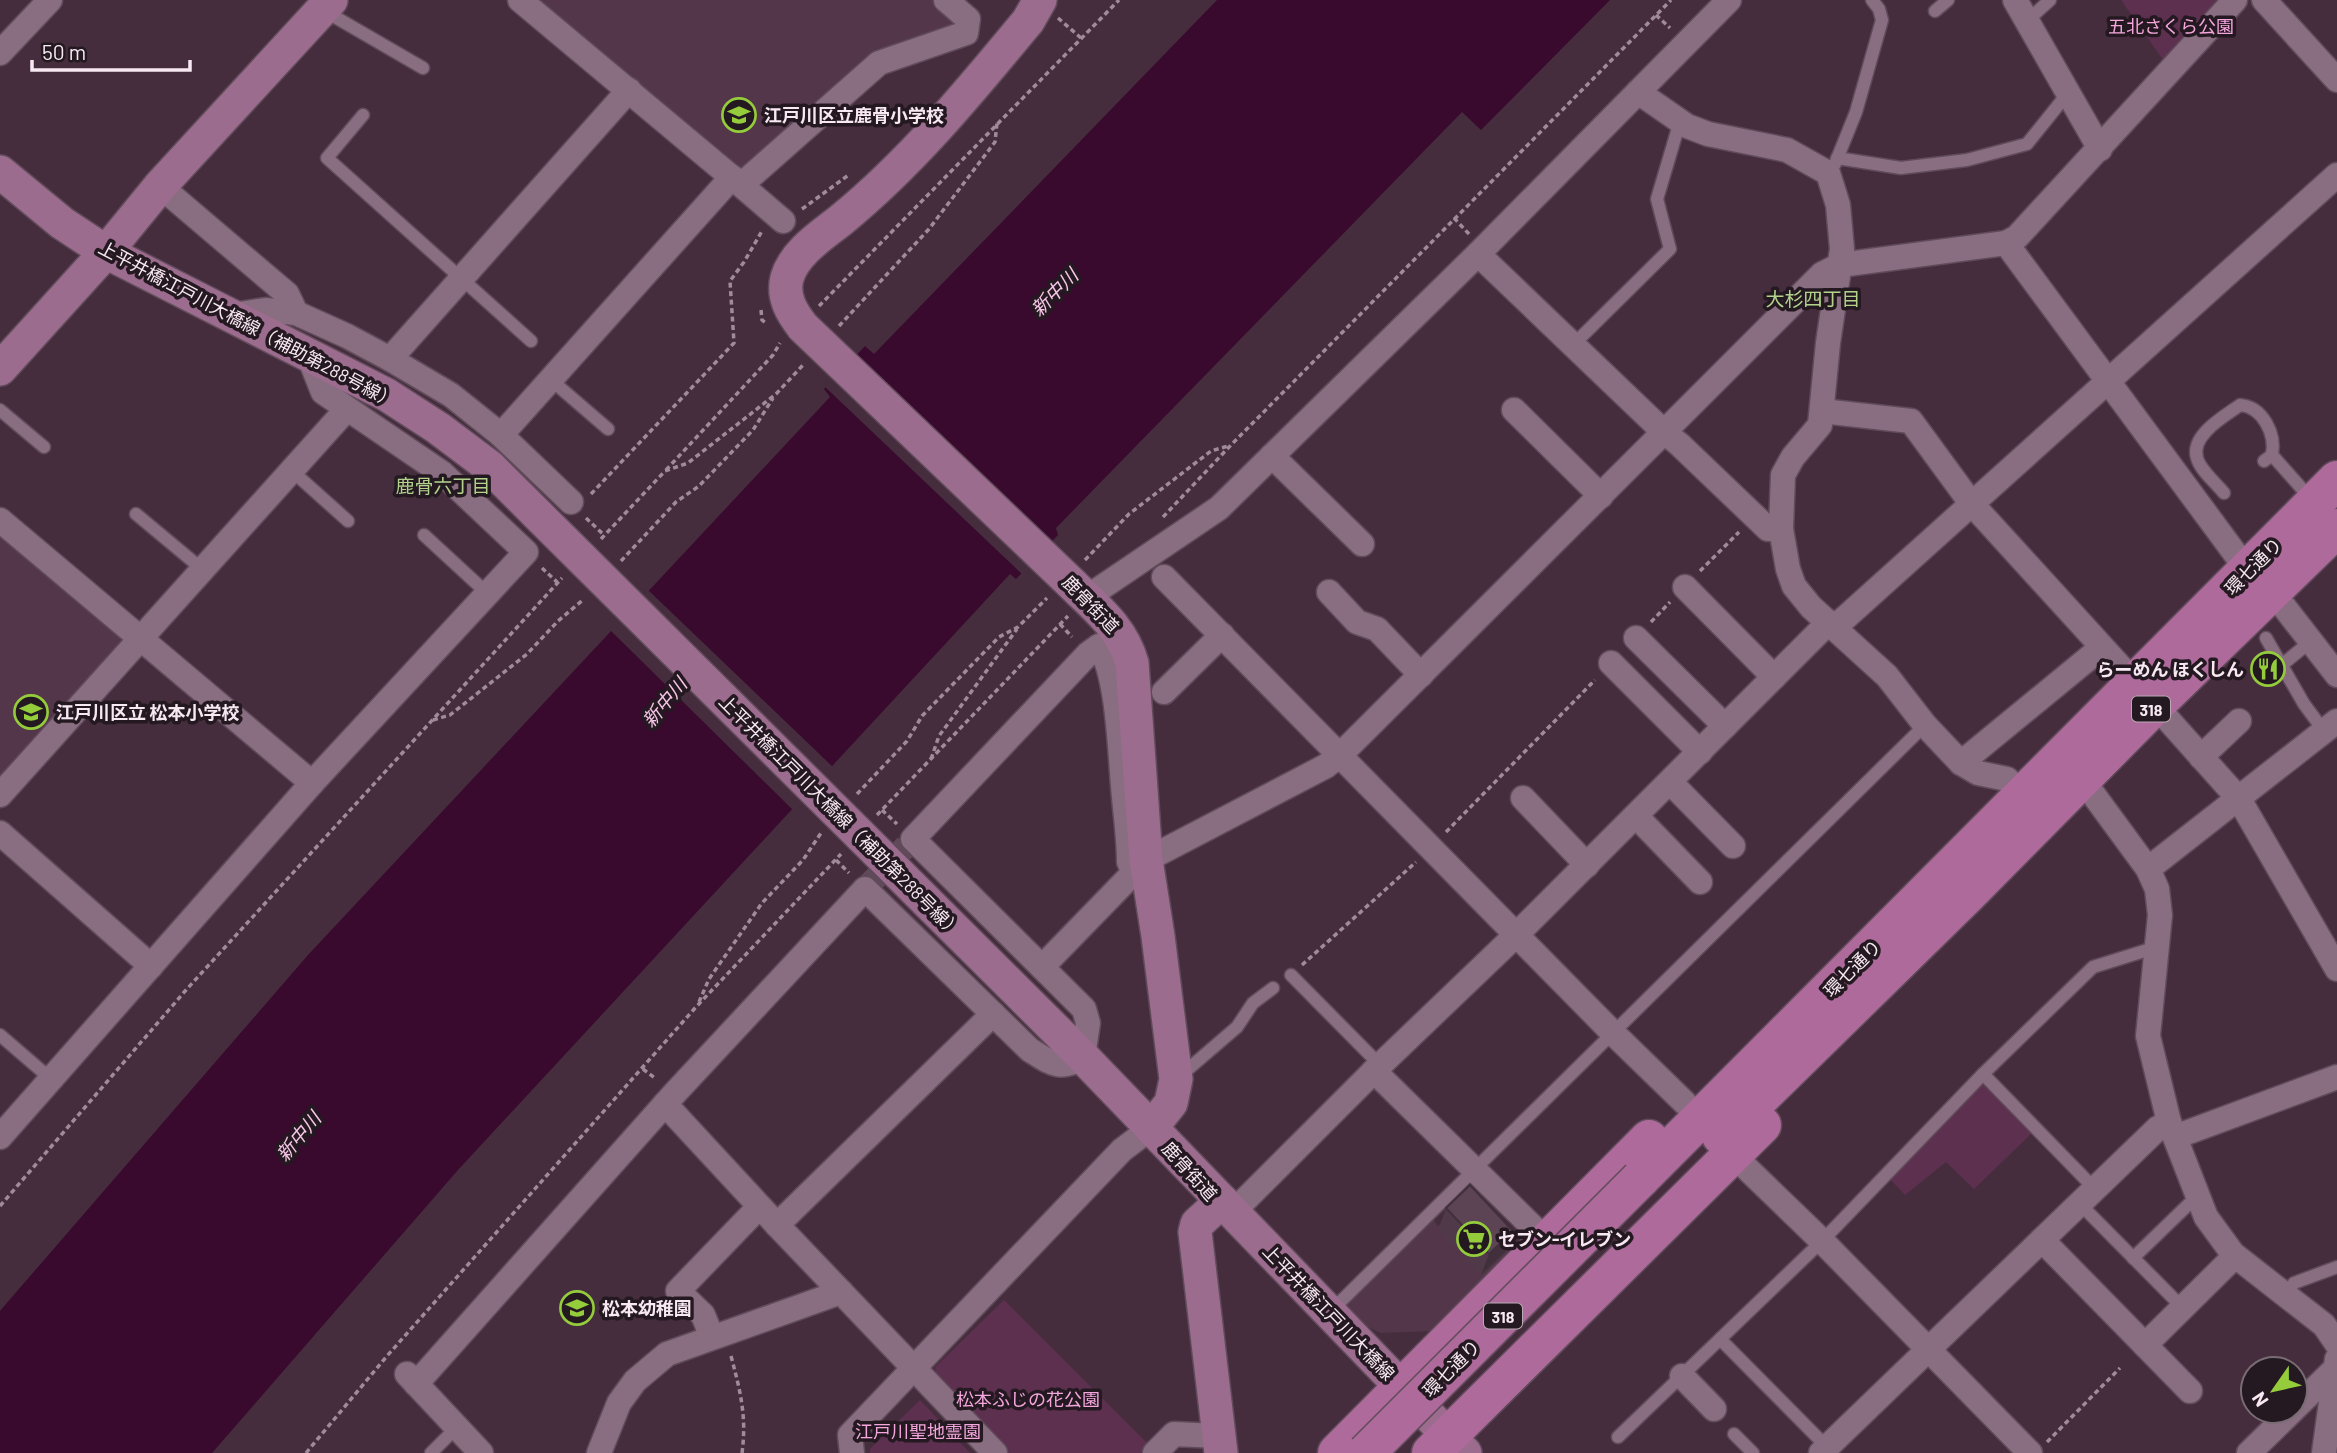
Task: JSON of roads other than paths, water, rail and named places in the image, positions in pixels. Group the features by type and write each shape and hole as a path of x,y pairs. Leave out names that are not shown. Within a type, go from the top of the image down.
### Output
{"main road":[{"name":"環七通り","path":"1957,884 2023,796 2145,695 2259,582 2330,504"},
{"name":"環七通り","path":"1366,1453 1649,1189 1957,884 2082,779 2145,695"},
{"path":"1337,1453 1685,1103 1851,942 1894,908 1957,884"},
{"path":"1448,1447 1855,1031 1931,944 1957,884"},
{"name":"環七通り","path":"1402,1453 1649,1189"}],"street":[{"path":"0,53 50,0"},
{"path":"520,0 783,221"},
{"path":"501,435 736,181 879,62 966,33 968,19 946,0"},
{"path":"1074,583 1219,508 1478,254 1729,0"},
{"path":"1042,967 1141,865 1326,766 1340,755 1822,274 1840,265 2006,243 2017,237 2235,0"},
{"path":"2264,0 2337,80"},
{"path":"0,369 106,252 160,186 326,5"},
{"name":"鹿骨街道","path":"1047,7 1035,12 907,160 797,260 788,278 786,290 793,314 800,325 1074,583 1117,629 1128,648 1132,663 1141,865 1158,936 1176,1079 1171,1103 1151,1128 1227,1206 1197,1224 1195,1232 1219,1444"},
{"path":"2021,10 2100,149"},
{"path":"390,359 629,90"},
{"path":"1638,92 1682,122 1708,134 1787,149 1828,173 1833,168"},
{"path":"1833,168 1842,250 1828,343 1821,425 1793,457 1783,475 1781,529 1788,569 1794,586 1811,607 1887,676 1925,725 1961,763 1978,773 2007,779 2023,796"},
{"name":"上平井橋江戸川大橋線（補助第288号線）","path":"0,172 62,223 106,252 387,395 438,428 490,467 1083,1057 1151,1128"},
{"path":"1227,1206 1516,935 1774,677 2337,175"},
{"path":"160,186 287,294 296,313"},
{"path":"2006,243 2107,380 2216,500 2259,582 2337,675"},
{"path":"1478,254 1754,517 1768,528 1781,529"},
{"path":"233,316 265,310 296,313 390,359 451,395 501,435 579,510"},
{"path":"0,1137 312,783 526,552 442,473 323,393 308,354"},
{"path":"0,794 346,410"},
{"path":"1514,410 1601,496"},
{"path":"1822,411 1911,421 1970,503 2239,799 2337,969"},
{"path":"1272,456 1362,544"},
{"path":"0,520 312,783"},
{"path":"1164,578 1685,1103"},
{"path":"1685,587 1774,677"},
{"path":"1329,592 1357,622 1377,629 1421,675"},
{"path":"1164,692 1222,635"},
{"path":"1636,638 1725,726"},
{"path":"481,1453 411,1379 865,889 1030,1050 1058,1066 1072,1065 1083,1057 1088,1023 1084,1010 912,839 1088,654 1099,646 1107,657 1111,678 1129,862 1141,865"},
{"path":"1961,763 2101,649"},
{"path":"1611,663 1700,752"},
{"path":"2201,757 2239,721"},
{"path":"2148,869 2331,726"},
{"path":"2082,779 2148,869 2158,889 2160,915 2148,1037 2172,1129 2206,1217 2235,1256 2324,1325 2336,1357 2324,1453"},
{"path":"1670,782 1733,846"},
{"path":"1523,798 1587,865"},
{"path":"1636,816 1700,882"},
{"path":"0,833 151,966"},
{"path":"777,1225 993,1014"},
{"path":"1377,1068 1548,1242"},
{"path":"1830,1449 1928,1350 2158,1129 2172,1129 2337,1077"},
{"path":"665,1104 759,1207 995,1453"},
{"path":"852,1453 850,1435 1122,1150 1151,1128"},
{"path":"1732,1154 1822,1241 1928,1350 2038,1448"},
{"name":"上平井橋江戸川大橋線","path":"1227,1206 1402,1388 1448,1447"},
{"path":"718,1334 678,1291 759,1207"},
{"path":"2042,1240 2190,1391"},
{"path":"2145,1345 2235,1256"},
{"path":"599,1453 619,1402 635,1381 667,1354 841,1292"},
{"path":"2309,1390 2336,1357"},
{"path":"1682,1376 1714,1409"},
{"path":"2249,1453 2277,1425"},
{"path":"1155,1453 1174,1434 1219,1444"}],"lane":[{"path":"1872,0 1879,9 1882,20 1856,112 1833,168 1901,168 1967,160 2027,144 2068,93"},
{"path":"1935,11 1948,0"},
{"path":"2021,10 2050,0"},
{"path":"326,5 423,68"},
{"path":"363,115 327,158 531,341"},
{"path":"1573,345 1670,249 1657,199 1682,122"},
{"path":"550,379 608,429"},
{"path":"2216,500 2197,461 2196,449 2202,435 2240,405 2253,408 2273,435 2274,443 2268,458 2303,492 2330,504"},
{"path":"0,410 44,447"},
{"path":"291,470 348,521"},
{"path":"136,514 202,569"},
{"path":"424,535 488,594"},
{"path":"2266,639 2304,704 2331,726"},
{"path":"2283,664 2311,641"},
{"path":"1329,1312 1925,725"},
{"path":"1618,1437 1822,1241 1983,1074 2093,967 2157,947"},
{"path":"1291,975 1377,1068"},
{"path":"1176,1079 1237,1027 1253,1003 1273,988"},
{"path":"0,1035 51,1079"},
{"path":"1983,1074 2088,1196 2133,1258 2182,1307"},
{"path":"2133,1258 2192,1202 2200,1198"},
{"path":"2285,1295 2294,1283 2337,1268"},
{"path":"1720,1339 1830,1449"},
{"path":"431,1453 457,1427"},
{"path":"1734,1434 1753,1453"}],"water":[{"name":"新中川","path":"1217,0 1610,0 1481,130 1462,112 1056,528 1058,535 1016,579 1010,574 458,1170 212,1453 0,1453 0,1311 308,955 830,397 824,389 865,346 874,354"}],"tunnel":[{"path":"865,889 913,839"}],"place":[{"name":"江戸川区立鹿骨小学校","path":"739,115"},
{"name":"らーめん ほくしん","path":"2268,669"},
{"name":"江戸川区立 松本小学校","path":"31,712"},
{"name":"セブン-イレブン","path":"1474,1239"},
{"name":"松本幼稚園","path":"577,1308"}],"district":[{"name":"大杉四丁目","path":"1813,298"},
{"name":"鹿骨六丁目","path":"443,485"}],"park label":[{"name":"五北さくら公園","path":"2171,26"},
{"name":"松本ふじの花公園","path":"1028,1399"},
{"name":"江戸川聖地霊園","path":"918,1431"}]}
